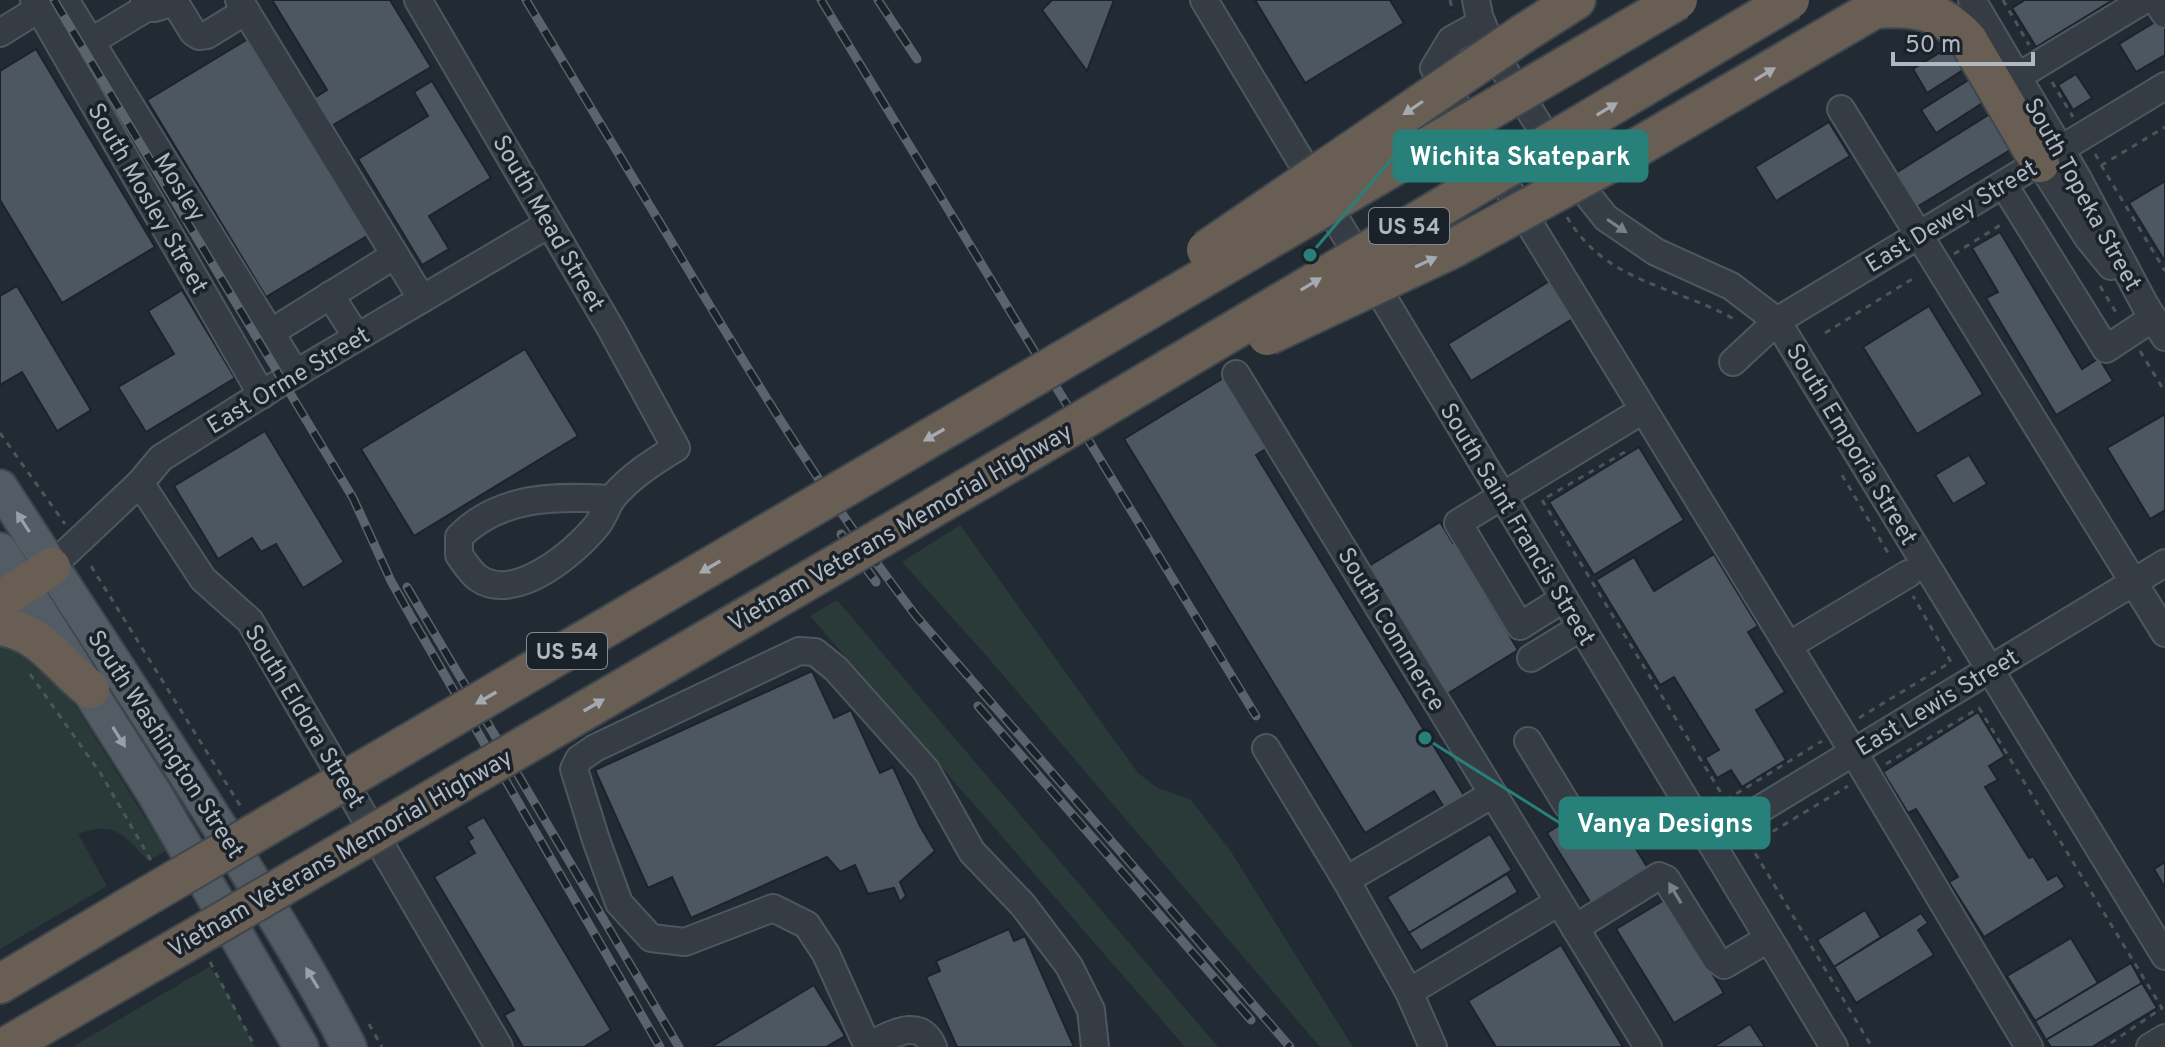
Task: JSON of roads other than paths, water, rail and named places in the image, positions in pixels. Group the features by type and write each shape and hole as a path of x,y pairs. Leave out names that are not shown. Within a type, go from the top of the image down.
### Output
{"highway":[{"path":"1002,396 1155,284 1576,0"},
{"name":"US 54","path":"0,984 1678,0"},
{"name":"Vietnam Veterans Memorial Highway","path":"5,1047 1027,453 1790,0"},
{"path":"1027,453 1452,249 1619,158 1882,4 1906,6 1954,25 2051,156"},
{"path":"0,626 19,629 37,639 66,671 90,689"},
{"path":"0,959 132,905"},
{"path":"48,1047 163,956"}],"main road":[{"name":"South Washington Street","path":"0,487 15,577 90,689 154,793 301,1047"},
{"name":"South Washington Street","path":"15,577 147,713 282,928 349,1047"}],"street":[{"name":"Mosley","path":"65,0 296,374"},
{"name":"South Mead Street","path":"418,0 676,448 634,476 612,499"},
{"name":"South Saint Francis Street","path":"1204,0 1834,1047"},
{"name":"South Topeka Street","path":"1972,0 2017,77 2088,238 2154,320"},
{"path":"2017,77 2144,0"},
{"path":"2156,0 2165,14"},
{"path":"0,33 42,3"},
{"name":"South Mosley Street","path":"42,3 262,395"},
{"path":"90,42 146,3 154,8 171,3 177,6 193,32 199,36 207,35 243,5 422,299"},
{"path":"1473,19 1451,40 1434,68 1860,764 2029,1047"},
{"name":"South Emporia Street","path":"1473,19 1566,168 1606,218 1656,252 1731,286 1777,321 2165,956"},
{"name":"East Dewey Street","path":"1733,362 1777,321 2165,86"},
{"path":"1841,109 2165,633"},
{"path":"2004,185 2106,349 2154,320"},
{"name":"East Orme Street","path":"15,577 140,483 161,458 549,224"},
{"path":"270,333 395,255"},
{"path":"330,295 357,337"},
{"name":"South Commerce","path":"1236,374 1648,1047"},
{"path":"1563,599 1520,626 1458,523 1643,410"},
{"name":"South Eldora Street","path":"140,483 203,579 250,621 499,1047"},
{"path":"558,496 612,499 599,523 571,552 537,577 506,586 479,579 459,555 459,537 473,522 492,511 558,496"},
{"name":"East Lewis Street","path":"1709,840 1744,834 1860,764 1990,669 2165,563"},
{"path":"1788,646 1905,576"},
{"path":"1528,621 1538,653 1580,628"},
{"path":"931,1042 921,1031 911,1028 867,1046 826,954 807,925 773,908 685,942 651,938 619,903 574,769 579,759 595,748 799,651 815,652 836,669 926,770 972,852 1023,905 1069,966 1091,1010 1095,1047"},
{"path":"1528,741 1567,805"},
{"path":"1266,748 1409,992 1433,1047"},
{"path":"1346,880 1493,794"},
{"path":"1575,928 1659,876 1666,879 1716,959 1724,965 1768,939"},
{"path":"1409,992 1559,902"},
{"path":"2150,1047 2165,1038"}],"railway":[{"path":"54,0 353,498 391,581 660,1047"},
{"path":"526,0 770,404 885,574 916,616 1290,1047"},
{"path":"821,0 1256,716"},
{"path":"878,0 917,59"},
{"path":"841,534 876,582"},
{"path":"407,587 679,1047"},
{"path":"978,706 1251,1020"}],"place":[{"name":"Wichita Skatepark","path":"1310,255"},
{"name":"Vanya Designs","path":"1425,738"}]}
